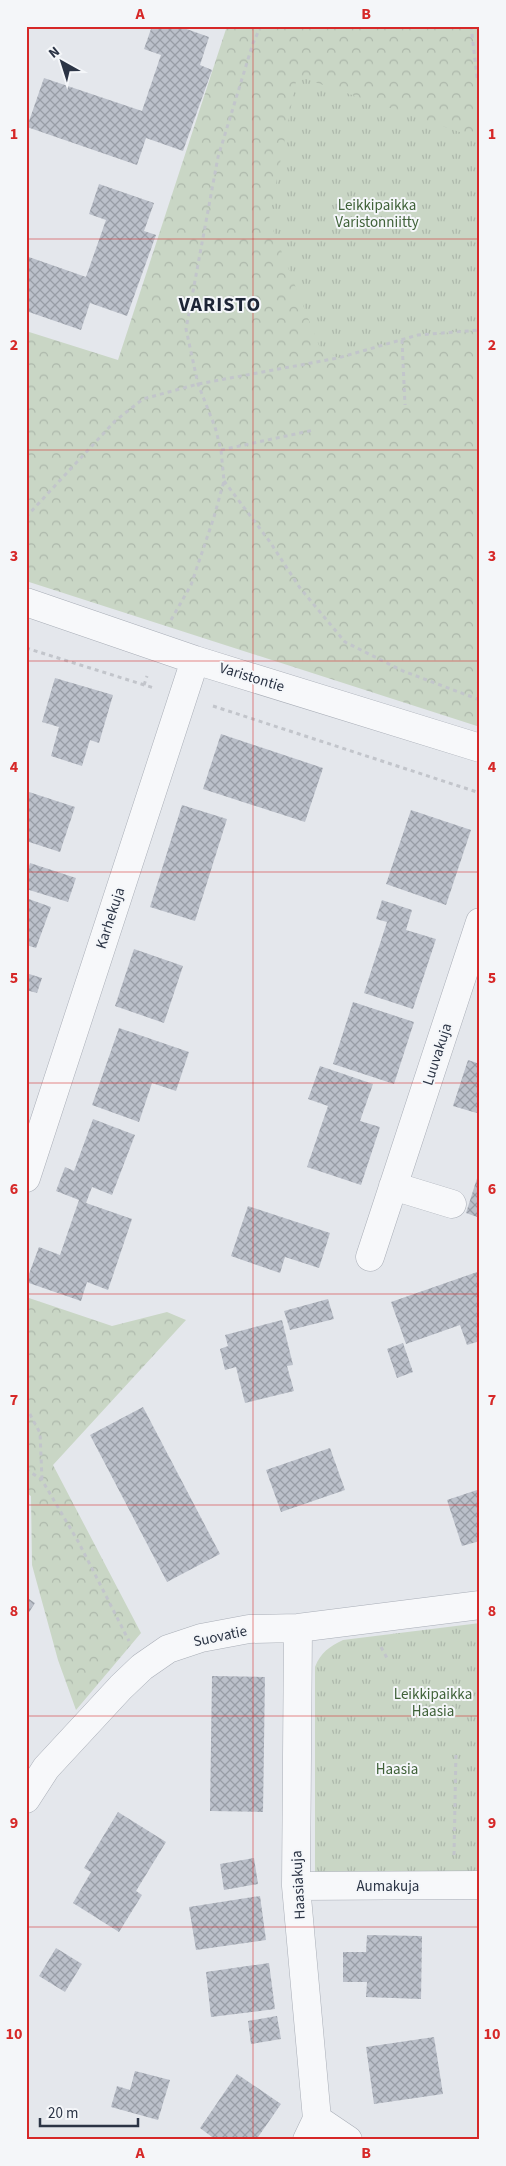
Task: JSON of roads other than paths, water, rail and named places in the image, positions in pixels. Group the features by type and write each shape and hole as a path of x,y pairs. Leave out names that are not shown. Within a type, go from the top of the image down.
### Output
{"street":[{"name":"Varistontie","path":"26,602 157,645 195,660 480,748"},
{"name":"Karhekuja","path":"26,1178 195,660"},
{"name":"Luuvakuja","path":"370,1256 480,922"},
{"path":"394,1186 452,1204"},
{"name":"Suovatie","path":"26,1799 46,1768 142,1667 168,1649 201,1638 249,1629 298,1628 480,1605"},
{"name":"Haasiakuja","path":"298,1628 296,1886 312,2129"},
{"name":"Aumakuja","path":"296,1886 467,1886"},
{"path":"312,2129 348,2140"}],"district":[{"name":"VARISTO","path":"220,304"}],"park label":[{"name":"Leikkipaikka Varistonniitty","path":"377,214"},
{"name":"Leikkipaikka Haasia","path":"433,1702"},
{"name":"Haasia","path":"397,1769"}]}
